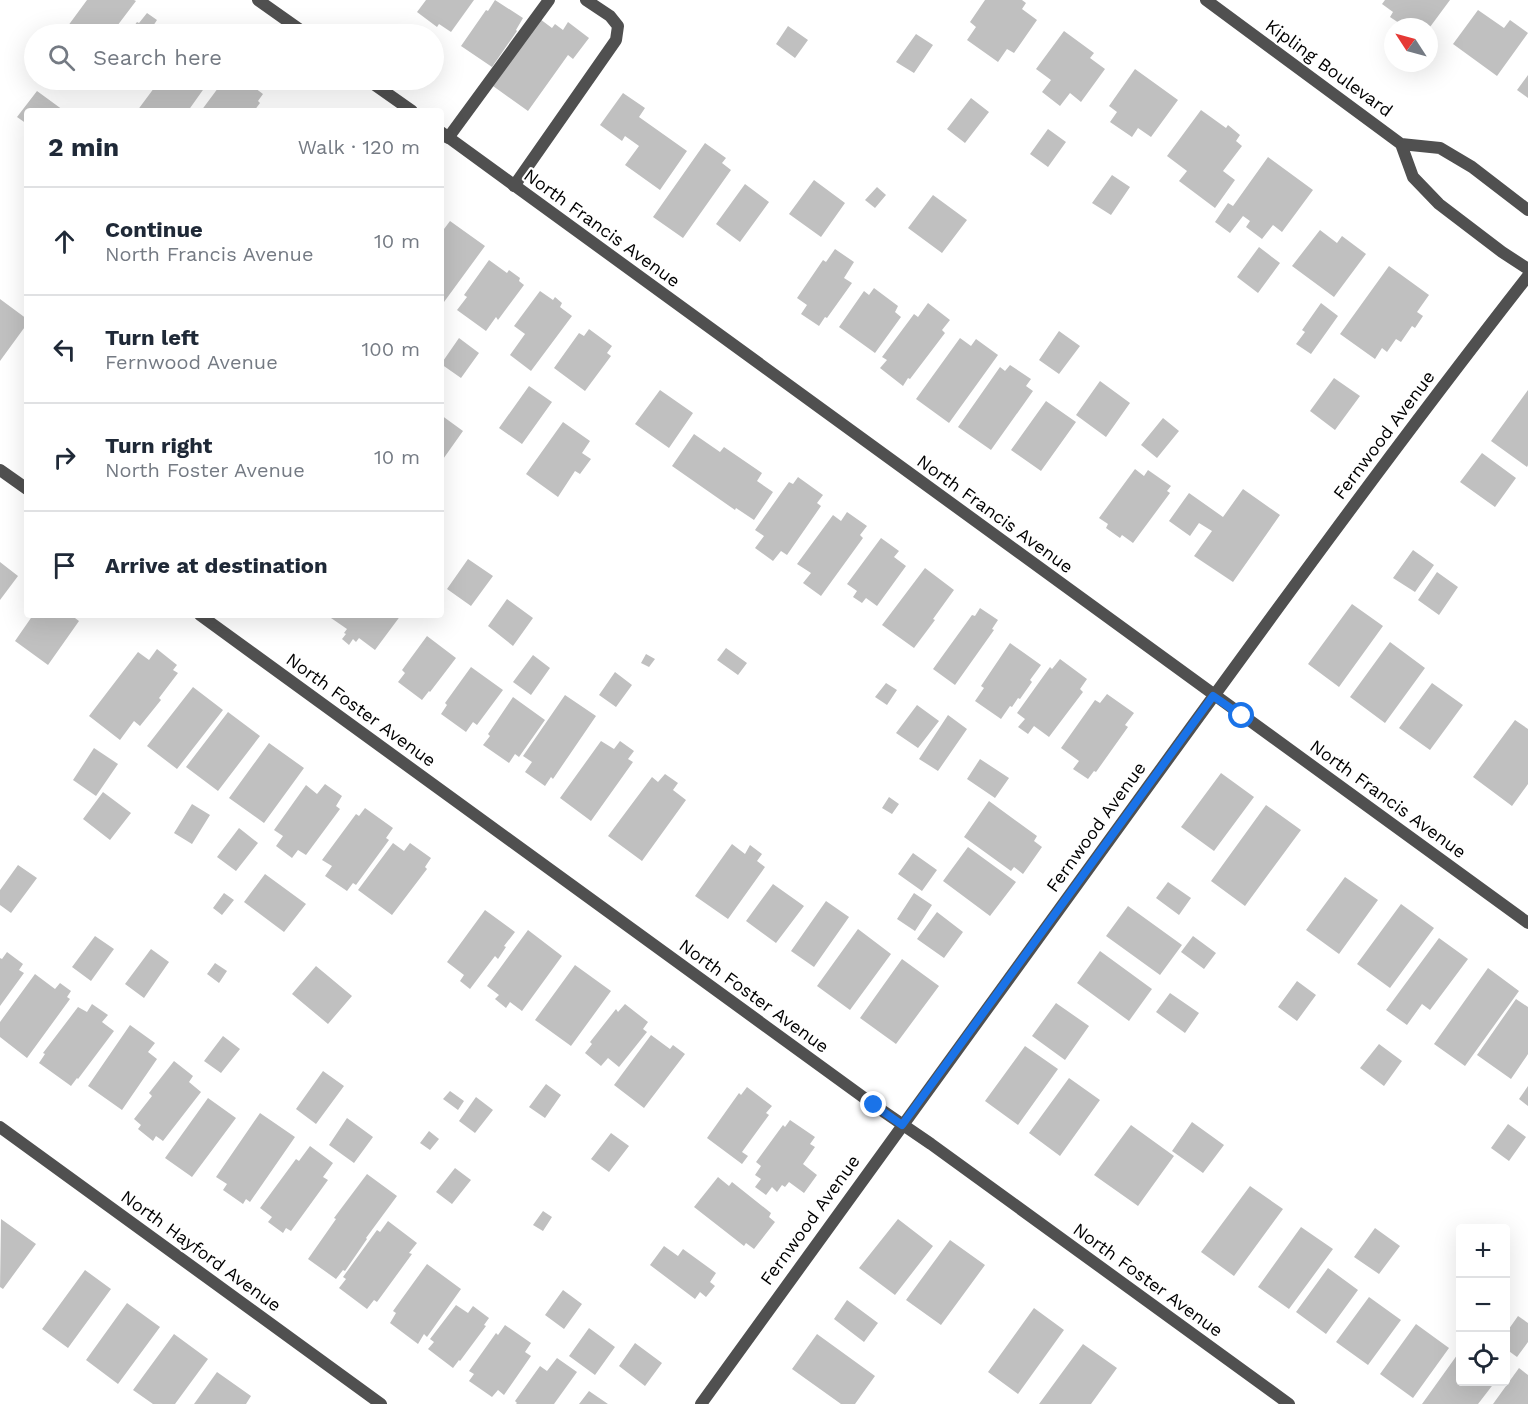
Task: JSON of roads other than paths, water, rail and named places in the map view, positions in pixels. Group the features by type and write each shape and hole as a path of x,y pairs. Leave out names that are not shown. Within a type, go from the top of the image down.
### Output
{"street":[{"path":"258,0 292,24"},
{"path":"445,135 549,0"},
{"path":"514,186 616,40 618,26 610,16 586,0"},
{"name":"Kipling Boulevard","path":"1206,0 1401,144"},
{"path":"382,90 407,108"},
{"name":"North Francis Avenue","path":"445,135 1528,923"},
{"path":"1528,210 1472,167 1440,148 1401,144 1413,177 1439,204 1528,269"},
{"name":"Fernwood Avenue","path":"701,1404 1372,479 1528,276"},
{"path":"0,470 24,487"},
{"name":"North Foster Avenue","path":"204,618 1289,1404"},
{"name":"North Hayford Avenue","path":"0,1127 381,1404"}]}
